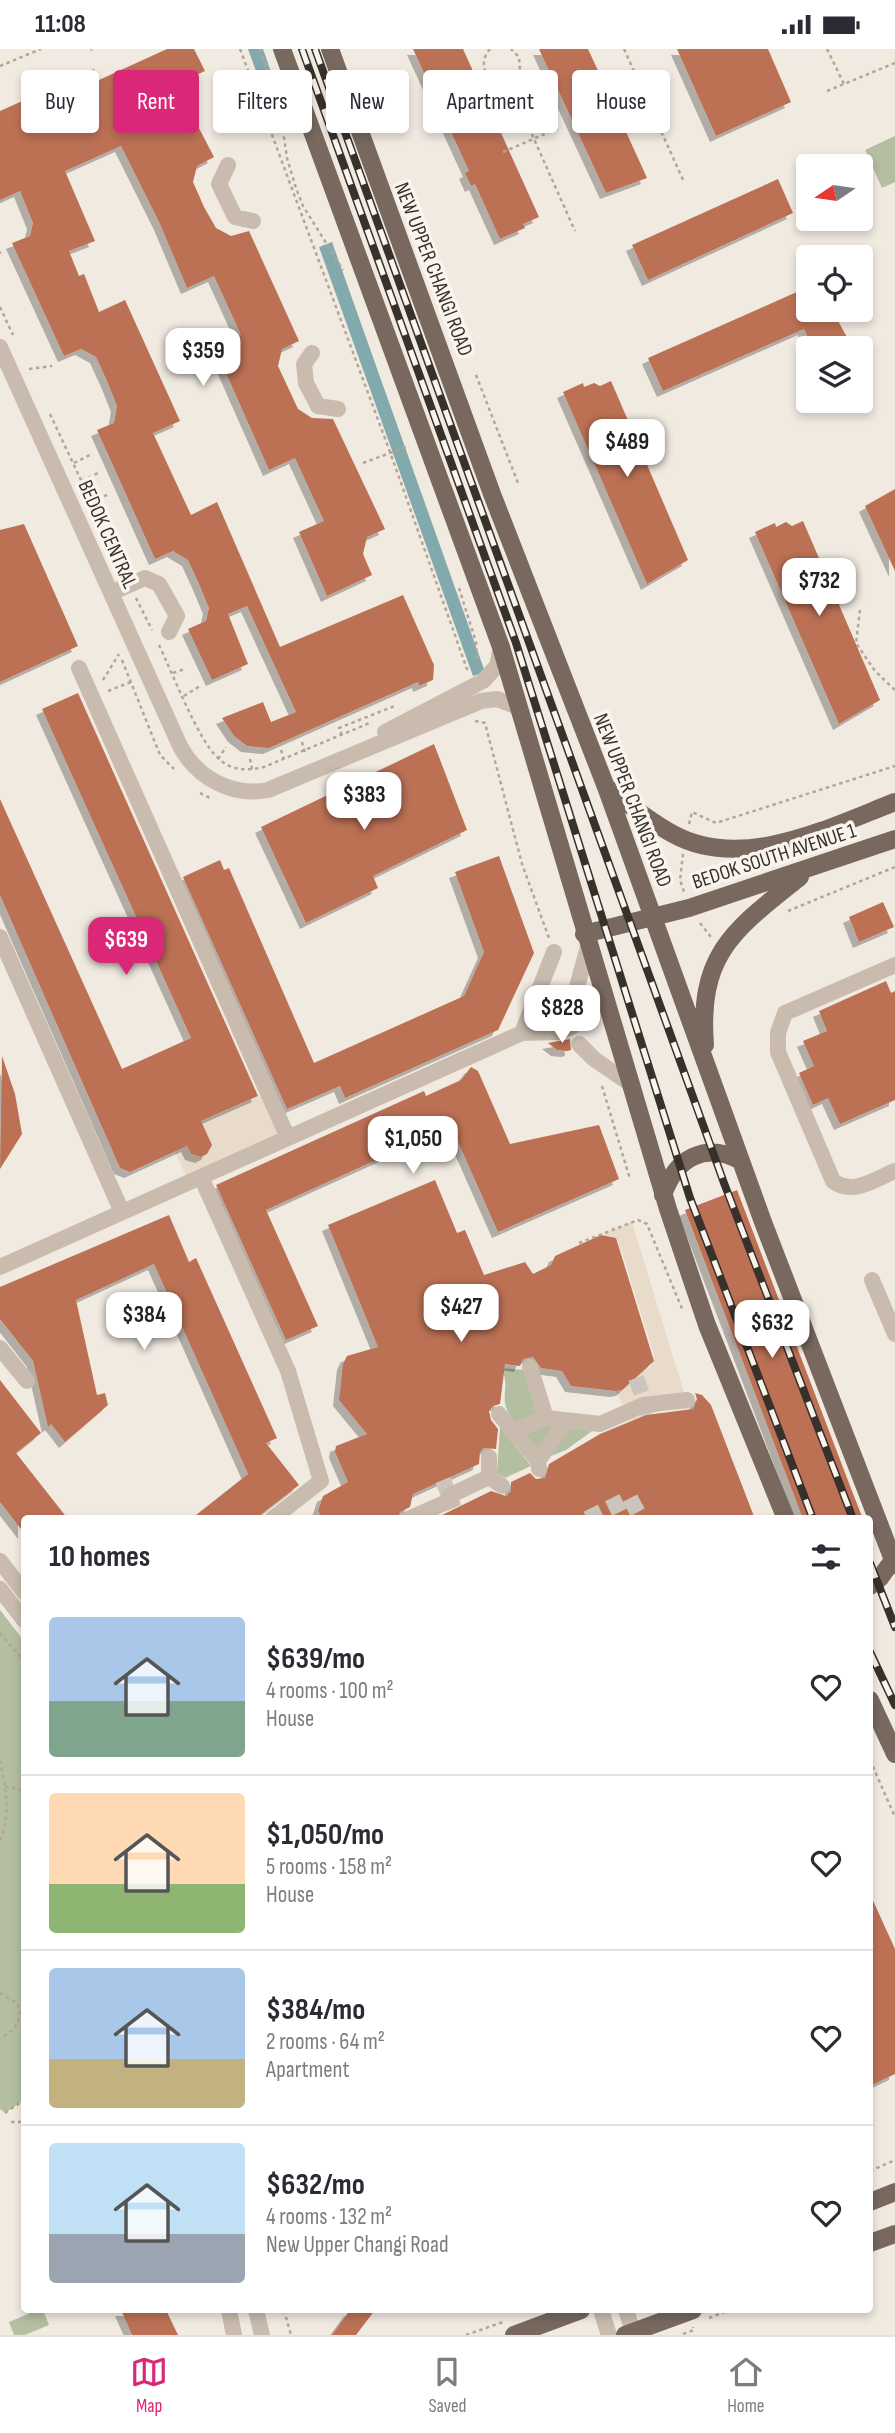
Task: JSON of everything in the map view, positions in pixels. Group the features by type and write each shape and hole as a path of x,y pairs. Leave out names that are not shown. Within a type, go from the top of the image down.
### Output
{"main road":[{"path":"282,49 501,647 663,1195 707,1325 784,1515"},
{"name":"NEW UPPER CHANGI ROAD","path":"330,49 496,506 607,787 652,919 741,1161 894,1562"},
{"name":"BEDOK SOUTH AVENUE 1","path":"607,787 640,814 686,839 728,851 775,843 833,826 895,803"},
{"name":"BEDOK SOUTH AVENUE 1","path":"586,941 808,871 895,839"},
{"path":"707,1069 703,1021 708,977 723,947 733,933 808,871"},
{"path":"663,1195 672,1172 698,1154 727,1153 741,1161"},
{"path":"873,1583 894,1562"},
{"path":"873,1706 895,1754"},
{"path":"873,2201 895,2192"},
{"path":"873,2242 895,2234"},
{"path":"510,2328 568,2313"},
{"path":"629,2334 685,2313"}],"street":[{"path":"228,165 219,184 222,194 235,217 253,221"},
{"name":"BEDOK CENTRAL","path":"0,347 183,752 205,776 229,788 257,792 281,786 481,701 497,699 518,707"},
{"path":"312,353 304,364 306,383 318,406 338,409"},
{"path":"111,593 138,582 159,583 177,616 169,632"},
{"name":"BEDOK CENTRAL","path":"178,738 199,764 219,779 243,786 267,785 339,755 484,681 497,666 501,647"},
{"path":"79,668 288,1138"},
{"path":"0,937 122,1212"},
{"path":"0,1267 522,1033 558,1032 571,1019 586,941"},
{"path":"522,1033 554,952"},
{"path":"895,965 785,1013 778,1033 778,1052 833,1181 842,1188 852,1188 895,1171"},
{"path":"579,1044 594,1059 629,1083"},
{"path":"201,1177 288,1371 321,1481 281,1515"},
{"path":"872,1280 895,1334"},
{"path":"0,1348 27,1381"},
{"path":"530,1367 546,1418"},
{"path":"513,1431 546,1418 600,1425 643,1405 687,1399"},
{"path":"499,1414 538,1465 566,1420"},
{"path":"416,1515 450,1498 496,1482 489,1457"},
{"path":"0,1561 21,1588"},
{"path":"0,1589 21,1616"},
{"path":"230,2313 234,2335"},
{"path":"257,2313 262,2335"},
{"path":"602,2313 609,2335"},
{"path":"626,2313 629,2334"}],"path":[{"path":"0,67 41,49"},
{"path":"240,49 390,452 470,678 476,672 478,655 459,588"},
{"path":"260,49 279,103 287,158 296,188 303,206 343,270"},
{"path":"485,70 486,53 490,49"},
{"path":"511,49 521,63 519,70"},
{"path":"624,49 684,181"},
{"path":"827,49 844,84"},
{"path":"827,91 895,63"},
{"path":"503,152 561,127"},
{"path":"531,133 575,231"},
{"path":"0,307 16,342"},
{"path":"34,381 28,367 52,366"},
{"path":"476,375 518,483"},
{"path":"46,405 91,501 138,582 173,673 218,759 246,771 252,770 342,736 405,707"},
{"path":"363,463 407,446"},
{"path":"73,463 90,455"},
{"path":"82,481 98,474"},
{"path":"91,501 107,495"},
{"path":"860,610 856,643 875,671 895,690"},
{"path":"92,697 119,652 160,755 175,771"},
{"path":"173,673 185,669"},
{"path":"92,697 130,683"},
{"path":"184,697 200,686"},
{"path":"342,736 340,728 397,705"},
{"path":"468,721 485,723 522,864 554,952"},
{"path":"302,742 305,751"},
{"path":"218,759 226,747"},
{"path":"281,750 284,759"},
{"path":"250,759 252,770"},
{"path":"723,947 709,935 689,908 680,880 692,812 716,823 726,821 895,766"},
{"path":"198,791 205,798 222,801"},
{"path":"777,915 895,867"},
{"path":"602,1086 630,1179"},
{"path":"579,1243 638,1220 647,1224 683,1313"},
{"path":"0,1633 21,1658"},
{"path":"0,1761 5,1786 6,1827 0,1841"},
{"path":"873,1767 895,1817"},
{"path":"5,1786 21,1790"},
{"path":"0,1993 17,2003 20,2017 12,2030 0,2038"},
{"path":"5,2113 21,2102"},
{"path":"11,2122 21,2122"},
{"path":"873,2170 895,2160"},
{"path":"285,2313 291,2335"},
{"path":"466,2335 510,2328"},
{"path":"680,2335 694,2330"}],"green space":[{"path":"895,136 895,182 882,188 873,168 873,154 867,154 865,150"},
{"path":"501,1368 525,1370 540,1415 516,1423 506,1407"},
{"path":"548,1424 556,1425 537,1451 523,1434"},
{"path":"500,1427 531,1466 505,1478 497,1473"},
{"path":"569,1428 592,1431 566,1450 546,1458"},
{"path":"0,1610 21,1637 21,2102 5,2113 0,2109"},
{"path":"30,2313 44,2313 49,2325 25,2335 14,2335 9,2322"}],"shaded area":[{"path":"238,1025 288,1138 189,1182 175,1152 187,1146 191,1154 201,1157 207,1154 211,1145 188,1127 260,1096 230,1029"},
{"path":"632,1222 689,1409 663,1410 630,1421 616,1391 651,1366 654,1355 619,1243 616,1238 601,1235"}],"water":[{"path":"248,49 263,49 270,70 256,70"},
{"path":"332,242 485,672 473,676 319,247"}],"building":[{"path":"167,49 194,49 205,71 199,74 199,70 121,70"},
{"path":"413,49 463,49 472,70 423,70"},
{"path":"539,49 588,49 598,70 572,70 572,120 558,90 558,70 549,70"},
{"path":"677,49 768,49 791,102 716,136"},
{"path":"113,74 113,133 199,133 199,128 214,157 197,166 193,182 204,207 216,228 231,236 249,231 299,341 282,349 278,366 298,409 312,418 333,419 385,529 367,537 363,554 372,575 327,596 299,532 324,521 295,458 269,470 214,346 241,335 214,276 187,288 160,224 121,146 65,171 95,241 69,251 79,276 84,274 99,312 125,300 180,421 153,433 191,515 217,502 280,647 403,595 434,665 433,680 419,686 418,682 269,748 247,746 234,736 222,718 263,702 271,722 296,712 247,606 228,614 248,664 212,680 188,629 206,621 209,608 199,584 188,560 173,551 155,559 97,430 114,423 117,406 107,381 96,357 81,349 64,356 12,243 30,236 33,223 20,191 0,200 0,111 21,102 21,133 99,133 99,80"},
{"path":"452,133 501,133 539,217 523,224 525,228 500,239 475,184 471,186 465,173 469,171"},
{"path":"578,133 627,133 647,178 606,193"},
{"path":"778,179 793,213 648,280 632,245"},
{"path":"796,292 796,322 839,322 846,336 807,336 804,329 663,391 648,358"},
{"path":"611,381 688,560 647,584 563,392 583,383 584,387 594,383 600,386"},
{"path":"895,489 895,571 865,506"},
{"path":"803,521 880,700 839,724 755,532 775,523 776,527 786,522 792,526"},
{"path":"24,524 78,646 0,682 0,530"},
{"path":"78,693 258,1096 201,1121 212,1145 207,1154 201,1157 191,1154 187,1146 130,1172 120,1168 0,895 0,799 122,1069 191,1038 42,709"},
{"path":"434,744 467,830 373,876 378,888 306,923 261,827"},
{"path":"499,856 534,953 498,1030 345,1098 340,1086 287,1109 183,877 220,860 224,870 229,868 314,1063 464,996 484,952 455,872"},
{"path":"883,902 894,927 859,942 849,917"},
{"path":"886,981 891,993 895,991 895,1100 840,1124 828,1098 813,1105 799,1073 814,1066 803,1041 827,1031 819,1011"},
{"path":"560,1011 563,1019 546,1022 551,1015"},
{"path":"570,1039 571,1050 567,1051 557,1050 548,1043"},
{"path":"2,1056 15,1094 22,1134 0,1169"},
{"path":"471,1067 478,1071 510,1144 599,1125 619,1179 498,1232 451,1126 266,1210 318,1326 286,1340 216,1185 424,1091 426,1096 461,1080"},
{"path":"435,1180 457,1233 465,1230 484,1275 525,1262 533,1274 551,1265 555,1256 601,1235 616,1238 654,1361 622,1390 616,1391 571,1386 562,1371 541,1368 533,1357 523,1359 520,1366 505,1364 500,1404 489,1411 491,1420 498,1429 496,1449 484,1448 480,1452 479,1464 413,1494 410,1507 399,1515 320,1515 318,1511 323,1496 348,1482 335,1452 336,1446 367,1434 339,1400 343,1364 347,1356 378,1347 328,1225"},
{"path":"737,1190 861,1515 801,1515 685,1210"},
{"path":"169,1215 189,1262 196,1258 277,1438 266,1443 299,1485 260,1515 196,1515 248,1474 154,1264 76,1300 97,1395 105,1393 108,1405 65,1442 51,1424 48,1427 33,1361 0,1319 0,1287"},
{"path":"0,1380 41,1433 16,1453 65,1515 21,1515 21,1529 0,1502"},
{"path":"695,1393 702,1395 711,1405 753,1515 442,1515 491,1491 506,1496 511,1491 511,1482 530,1473 536,1479 545,1478 549,1464 600,1434 646,1415 693,1409 697,1399"},
{"path":"873,1901 895,1949 895,2074 873,2085"},
{"path":"122,2313 167,2313 178,2335 132,2335"},
{"path":"348,2313 373,2313 356,2335 332,2335"}],"tunnel":[{"path":"636,1378 649,1414"},
{"path":"443,1480 454,1508"},
{"path":"595,1515 630,1498 639,1515"}],"railway":[{"path":"302,49 516,643 690,1198 811,1515"},
{"path":"315,49 724,1183 851,1515"},
{"path":"873,1571 895,1627"},
{"path":"873,1658 895,1705"}]}
